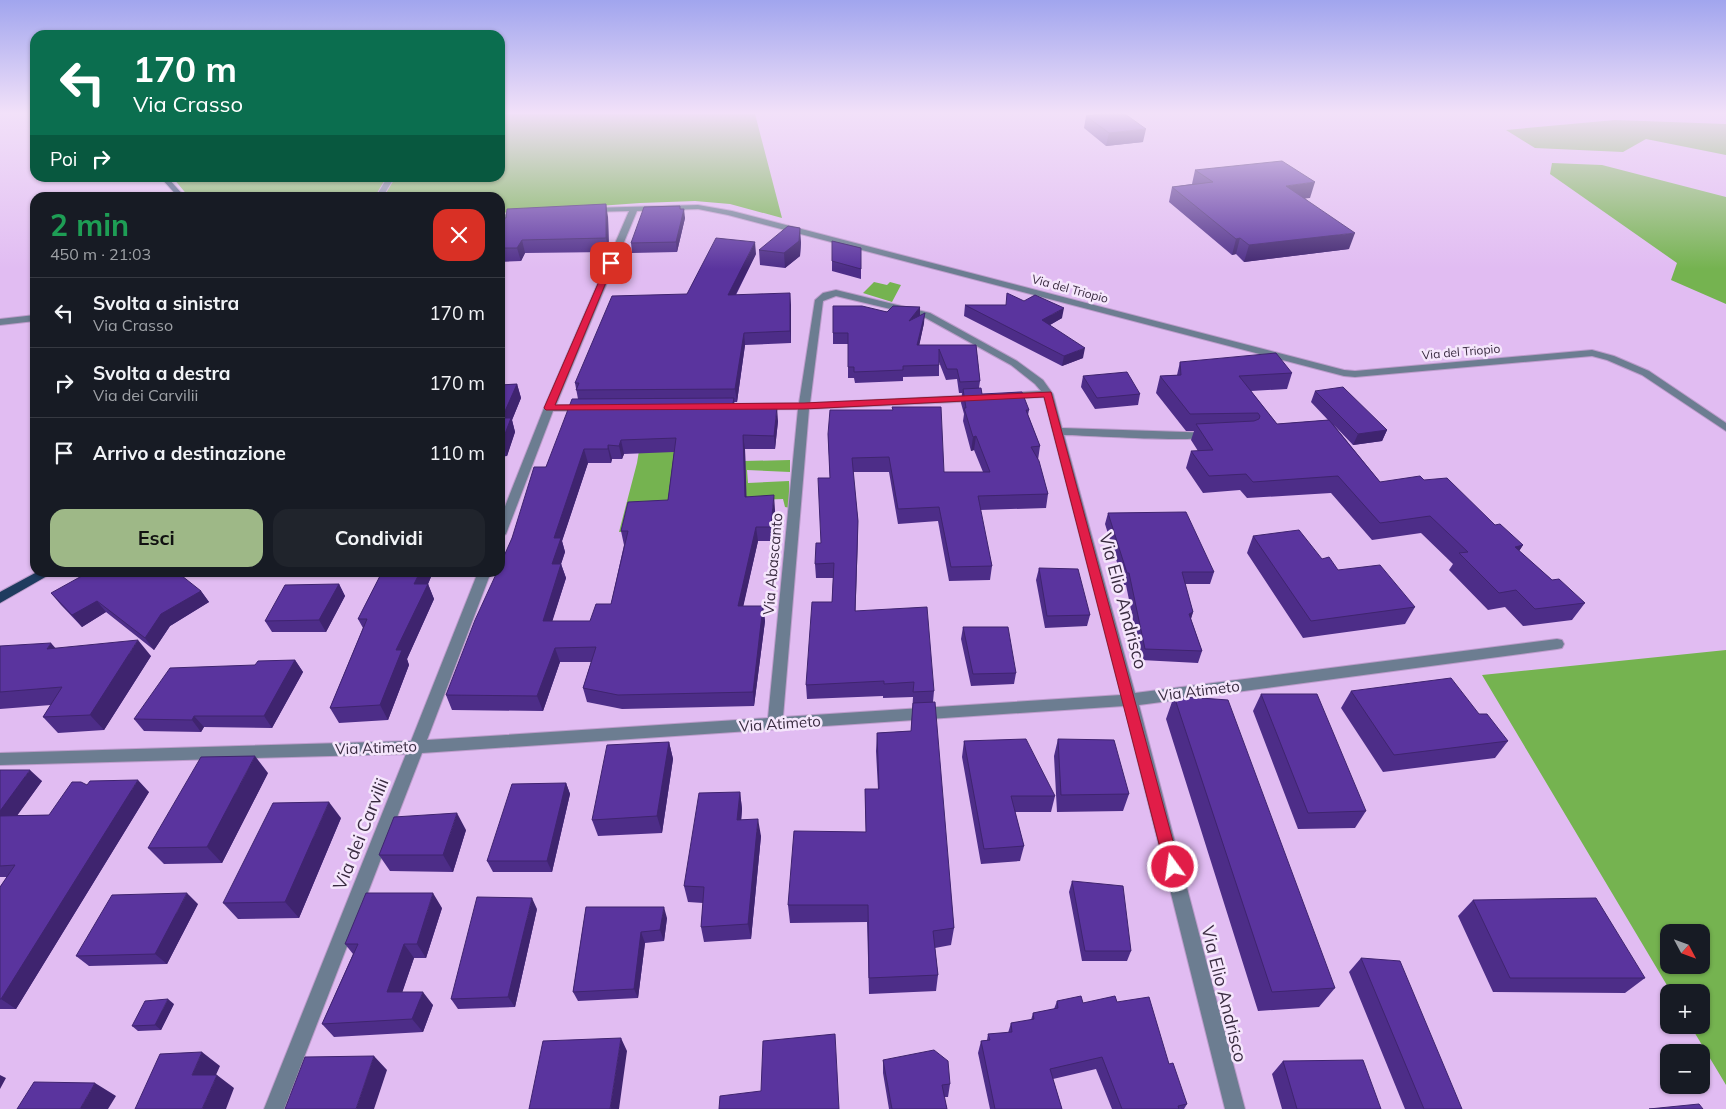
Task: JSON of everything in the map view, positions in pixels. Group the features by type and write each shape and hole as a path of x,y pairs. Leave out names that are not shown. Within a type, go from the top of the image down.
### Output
{"main road":[{"path":"169,182 178,192"},
{"path":"0,598 39,577"}],"street":[{"name":"Via del Triopio","path":"582,211 698,207 728,213 1344,373 1592,353 1613,357 1633,365 1726,428"},
{"path":"505,521 549,408 634,208"},
{"path":"505,217 534,214"},
{"name":"Via Abascanto","path":"775,724 804,406 819,300 826,295 836,293 928,315 1014,364 1039,382 1048,394"},
{"path":"0,322 30,319"},
{"path":"706,407 804,406 1048,394"},
{"name":"Via Elio Andrisco","path":"1048,394 1130,700 1235,1109"},
{"path":"549,408 598,408"},
{"path":"1058,431 1176,436 1221,434"},
{"name":"Via dei Carvilii","path":"274,1109 483,577"},
{"name":"Via Atimeto","path":"0,759 417,747 1130,700 1557,644"}],"green space":[{"path":"505,166 768,166 782,218 730,204 695,201 505,213 505,192 185,192 176,182 505,182"},
{"path":"1551,166 1605,166 1726,197 1726,304 1671,280 1677,263 1550,174"},
{"path":"874,282 887,285 890,282 901,285 892,302 863,293"},
{"path":"645,414 704,462 790,460 790,472 747,470 748,483 789,481 790,508 785,507 783,499 674,503 627,532 619,532 637,463"},
{"path":"1726,650 1726,1085 1710,1058 1710,1044 1701,1044 1695,1034 1710,1034 1710,984 1666,984 1660,974 1710,974 1710,924 1660,924 1660,974 1482,675"}],"building":[{"path":"1236,166 1289,166 1315,182 1286,186 1355,233 1249,245 1240,238 1236,239 1172,187 1213,182 1195,170"},
{"path":"606,204 606,238 522,240 517,248 505,248 505,218 507,209"},
{"path":"680,206 680,209 684,209 676,242 631,243 644,207"},
{"path":"788,226 800,228 799,241 784,253 759,250"},
{"path":"716,238 755,242 728,295 790,293 790,331 744,333 735,389 576,390 579,383 575,383 612,296 687,294"},
{"path":"832,241 861,248 861,269 832,261"},
{"path":"1007,293 1024,301 1035,295 1064,308 1042,320 1085,348 1064,356 965,305 1006,305"},
{"path":"833,306 862,306 887,312 893,306 920,307 909,321 925,313 917,345 976,345 980,381 960,382 957,369 947,369 939,349 939,365 903,366 903,370 854,372 854,367 848,367 848,333 833,333"},
{"path":"1276,353 1292,373 1239,376 1277,424 1329,420 1380,482 1420,476 1424,480 1447,478 1495,525 1500,524 1523,545 1515,547 1552,580 1559,579 1585,603 1535,609 1516,590 1499,593 1459,553 1468,552 1430,516 1380,523 1338,476 1253,482 1246,474 1209,476 1191,451 1213,450 1196,424 1254,421 1259,419 1260,416 1258,413 1190,414 1160,376 1181,375 1180,362"},
{"path":"1127,372 1140,394 1097,398 1083,376"},
{"path":"517,384 505,411 505,385"},
{"path":"1343,387 1387,430 1358,434 1315,391"},
{"path":"981,388 982,394 1022,392 1029,410 1026,410 1040,446 1031,447 1039,461 1048,494 978,496 992,566 951,567 939,507 898,509 889,457 852,458 858,521 855,611 927,607 934,691 913,692 914,682 884,684 884,681 806,685 812,602 832,602 834,563 815,564 816,543 821,543 818,478 830,478 828,434 830,410 893,410 892,407 941,407 944,472 990,472 976,436 973,437 964,408 966,408 963,389"},
{"path":"734,398 732,408 777,407 774,436 743,435 745,497 774,495 771,527 756,527 738,606 763,606 753,692 618,695 583,688 596,647 555,648 537,696 446,695 475,620 495,577 505,577 505,554 512,538 534,467 546,467 572,399","holes":["676,438 668,500 628,502 621,531 628,531 611,604 596,604 590,621 543,621 561,564 552,564 561,538 554,538 584,449 608,449 608,445 619,446 621,440"]},
{"path":"505,418 511,418 505,434"},
{"path":"1186,512 1214,572 1182,572 1193,612 1189,614 1202,651 1145,649 1129,573 1127,573 1108,513"},
{"path":"1299,530 1322,559 1329,557 1338,570 1380,565 1415,607 1311,621 1253,536"},
{"path":"1039,568 1078,569 1090,615 1047,616"},
{"path":"80,577 183,577 201,591 161,614 145,638 97,601 72,615 51,593"},
{"path":"379,577 418,577 414,584 428,584 396,650 402,650 380,705 330,708 367,619 358,619"},
{"path":"339,584 319,620 265,621 285,585"},
{"path":"963,627 1008,627 1016,673 973,674"},
{"path":"138,640 90,715 43,717 62,687 0,692 0,646 51,643 47,649"},
{"path":"295,660 264,716 194,716 192,720 134,719 170,668 255,665 258,661"},
{"path":"1451,678 1479,714 1487,714 1508,741 1394,755 1351,691"},
{"path":"1261,694 1317,694 1366,811 1308,813"},
{"path":"1174,696 1228,700 1335,988 1272,992"},
{"path":"935,702 954,928 933,931 938,975 869,978 868,905 788,905 794,831 866,832 865,789 879,789 877,733 911,731 913,703"},
{"path":"1026,739 1055,796 1011,796 1024,846 984,849 964,741"},
{"path":"1058,739 1114,740 1129,794 1061,795"},
{"path":"669,742 657,816 592,820 607,745"},
{"path":"255,756 207,847 148,848 201,757"},
{"path":"0,770 30,770 0,811"},
{"path":"138,780 0,999 0,887 15,865 0,866 0,816 49,815 72,782 81,782 87,785 90,781"},
{"path":"566,783 547,861 487,861 512,784"},
{"path":"740,792 737,820 758,819 748,924 701,927 704,887 684,886 699,793"},
{"path":"329,802 285,902 223,903 273,803"},
{"path":"457,813 443,855 379,855 394,817"},
{"path":"1072,881 1123,886 1131,951 1085,951"},
{"path":"187,893 155,954 76,956 112,895"},
{"path":"366,893 433,893 417,944 404,944 387,992 423,992 412,1019 322,1024 358,944 345,944"},
{"path":"477,897 532,898 508,997 451,999"},
{"path":"1596,898 1645,978 1510,978 1473,900"},
{"path":"586,907 664,907 660,930 641,932 634,989 573,992"},
{"path":"1361,958 1400,961 1462,1109 1424,1109"},
{"path":"1081,996 1083,1003 1115,996 1117,1002 1149,997 1169,1064 1173,1063 1187,1104 1178,1106 1179,1109 1122,1109 1102,1057 1050,1069 1062,1109 995,1109 981,1041 990,1040 988,1034 1012,1032 1011,1023 1034,1019 1033,1013 1058,1008 1057,1001"},
{"path":"168,999 155,1025 132,1026 145,1001"},
{"path":"835,1034 839,1109 719,1109 720,1096 761,1091 763,1041"},
{"path":"621,1038 610,1109 529,1109 543,1041"},
{"path":"934,1050 948,1061 950,1084 942,1085 947,1109 892,1109 883,1060"},
{"path":"202,1052 192,1075 217,1075 202,1109 135,1109 160,1054"},
{"path":"374,1056 356,1109 285,1109 305,1057"},
{"path":"1363,1060 1381,1109 1297,1109 1283,1061"},
{"path":"34,1082 95,1083 80,1109 17,1109"},
{"path":"1699,1104 1703,1109 1649,1109"}],"route":[{"path":"611,263 549,408 804,406 1048,394 1173,867"}]}
